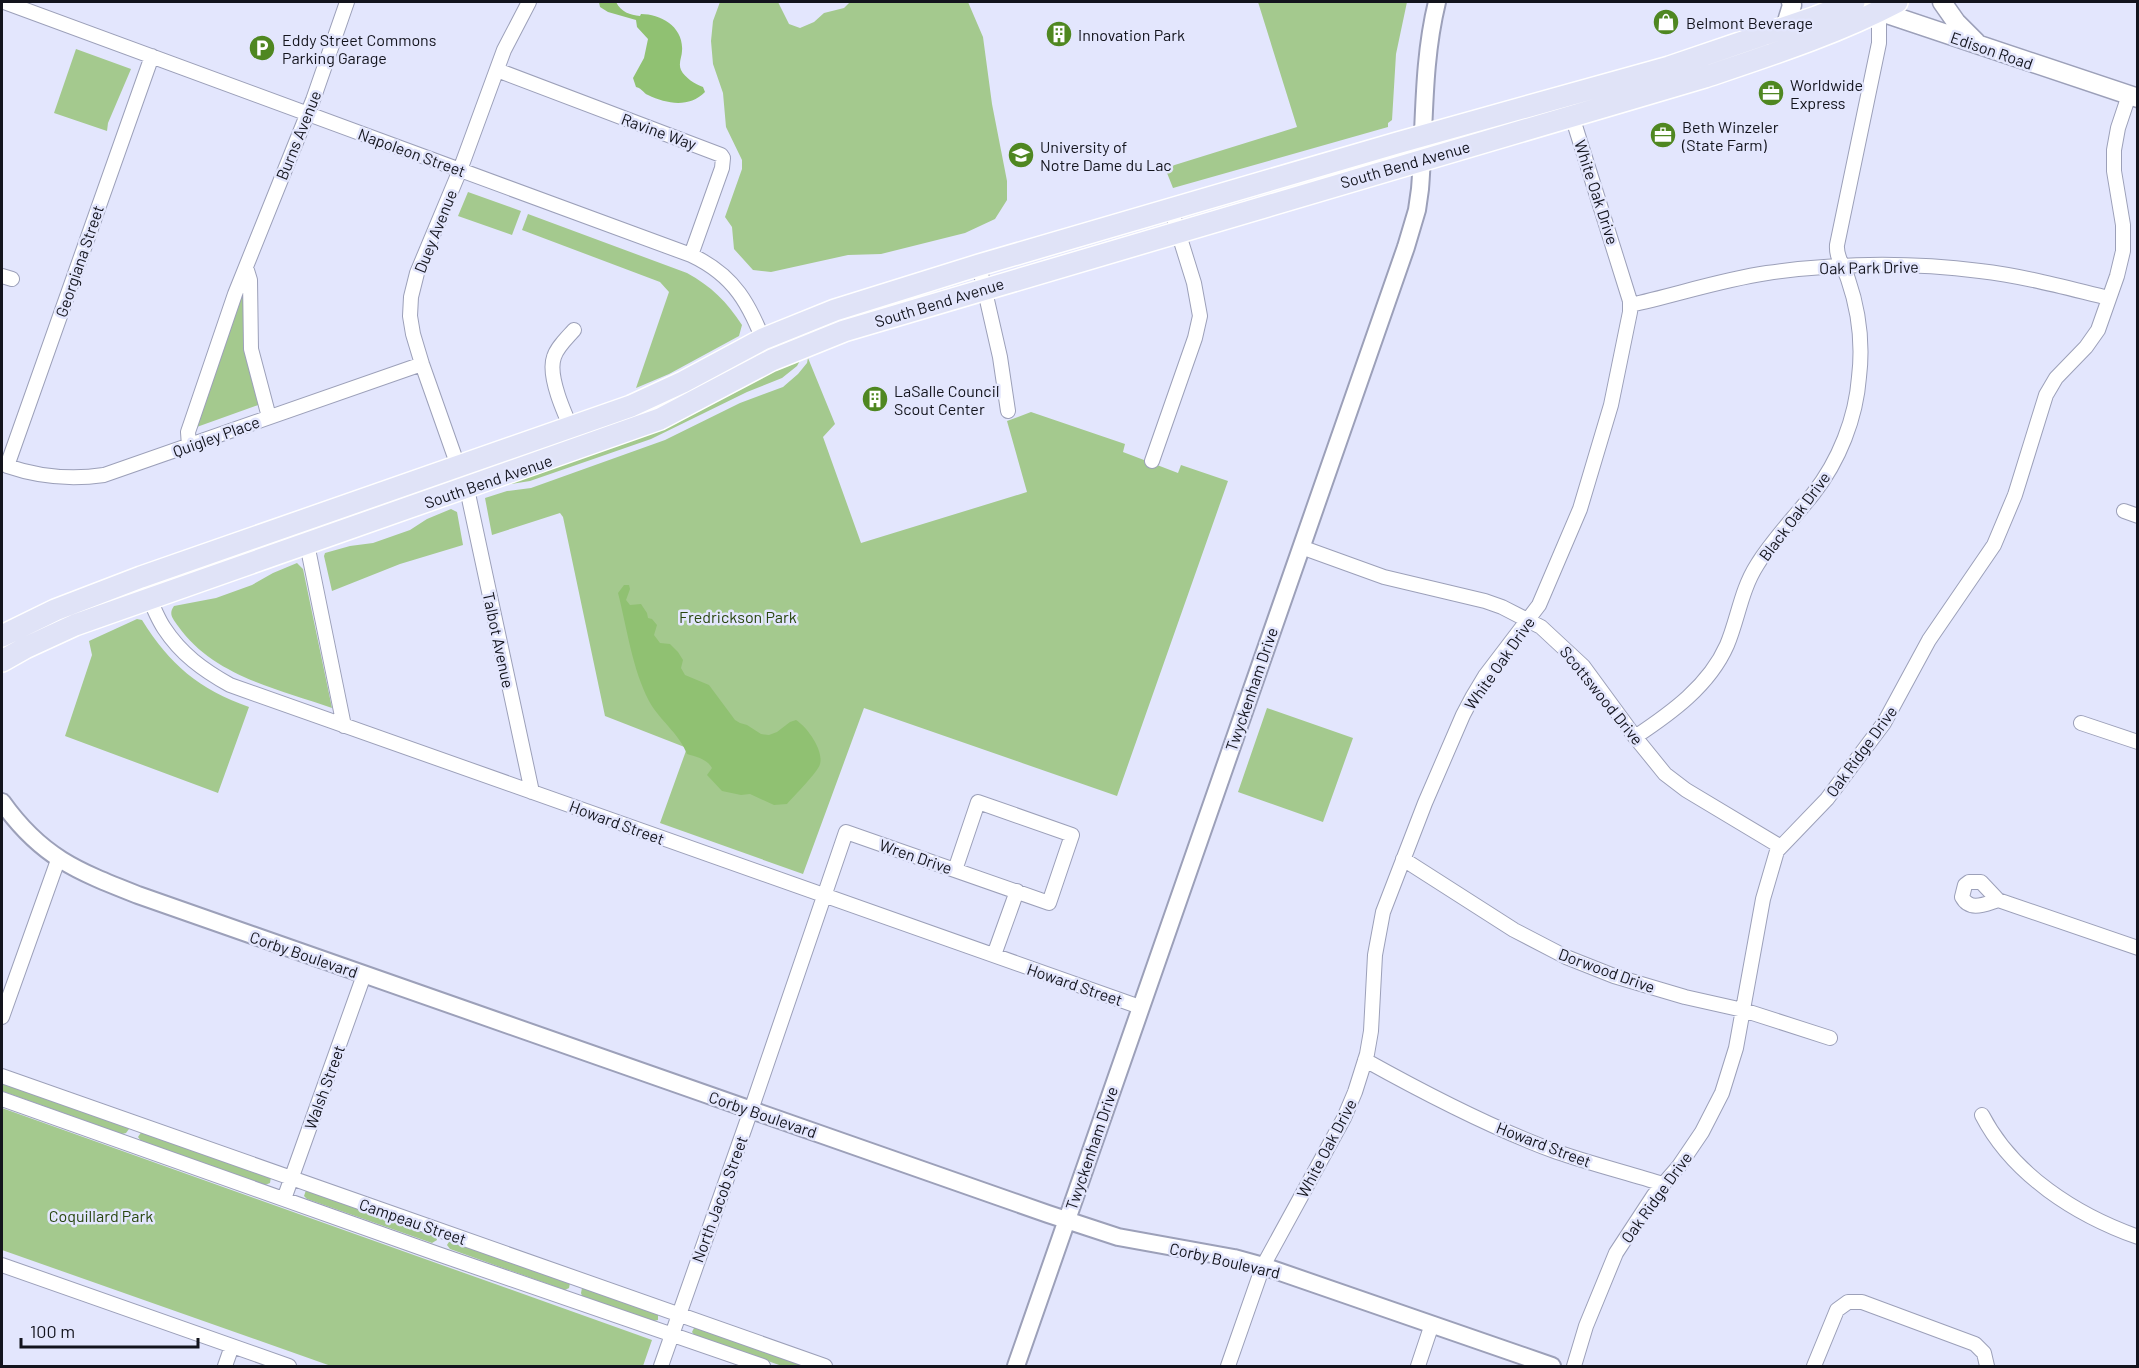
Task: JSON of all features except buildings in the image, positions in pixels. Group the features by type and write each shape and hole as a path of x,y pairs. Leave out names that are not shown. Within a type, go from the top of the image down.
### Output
{"main road":[{"path":"1785,28 1791,2"},
{"name":"South Bend Avenue","path":"2,636 55,610 141,577 572,427 658,394 763,339 835,310 1171,209 1669,67 1785,28 1851,2"},
{"name":"Edison Road","path":"1851,2 1888,6 1979,45 2133,97"},
{"path":"1942,2 1956,22 1979,45"},
{"name":"South Bend Avenue","path":"2,661 75,625 467,489 660,419 772,360 844,331 1749,62 1817,38 1888,6"}],"street":[{"name":"Napoleon Street","path":"4,2 691,255 712,267 746,300 772,360"},
{"name":"Burns Avenue","path":"189,446 188,432 235,294 276,187 308,114 347,2"},
{"name":"Duey Avenue","path":"458,466 422,364 410,316 411,297 417,273 460,170 504,50 529,2"},
{"name":"Twyckenham Drive","path":"1016,1366 1065,1219 1406,247 1417,210 1427,58 1431,25 1437,2"},
{"name":"Black Oak Drive","path":"1635,738 1691,695 1717,664 1727,645 1746,584 1756,566 1778,535 1814,493 1837,456 1846,434 1855,406 1861,346 1856,306 1848,278 1837,253 1837,245 1888,6"},
{"name":"Georgiana Street","path":"6,466 152,56"},
{"name":"Ravine Way","path":"497,70 721,155 722,168 691,255"},
{"name":"Oak Ridge Drive","path":"1574,1366 1586,1326 1616,1253 1654,1195 1702,1132 1713,1112 1734,1056 1763,899 1780,847 1827,799 1887,720 1929,640 1994,545 2015,495 2046,395 2056,378 2086,347 2098,330 2123,251 2123,225 2114,171 2114,150 2118,128 2133,97"},
{"name":"White Oak Drive","path":"1228,1366 1263,1266 1344,1118 1355,1092 1371,1031 1378,930 1389,892 1463,715 1485,676 1539,605 1556,568 1591,475 1611,405 1630,305 1628,290 1572,116"},
{"path":"1152,461 1198,328 1198,302 1171,209"},
{"path":"979,265 1000,357 1008,411"},
{"name":"Oak Park Drive","path":"1630,305 1722,281 1755,275 1804,268 1909,265 1982,271 2109,298"},
{"name":"Burns Avenue","path":"246,267 250,280 251,349 269,417"},
{"path":"574,330 553,359 553,369 557,389 580,448"},
{"name":"Quigley Place","path":"6,466 51,477 91,477 126,468 422,364"},
{"name":"Talbot Avenue","path":"467,489 532,792"},
{"path":"2124,511 2138,516"},
{"path":"307,544 344,726"},
{"name":"Scottswood Drive","path":"1301,547 1384,577 1485,601 1529,619 1551,634 1583,666 1635,738 1665,774 1686,790 1780,847"},
{"name":"Howard Street","path":"141,577 163,626 183,652 204,670 230,685 1140,1007"},
{"path":"2081,723 2138,742"},
{"name":"Corby Boulevard","path":"2,802 27,834 58,860 138,896 1118,1237 1234,1258 1263,1266 1552,1366"},
{"name":"Wren Drive","path":"824,895 846,832 1049,903 1072,835 978,802 955,870"},
{"name":"Dorwood Drive","path":"1403,859 1514,930 1566,957 1658,990 1743,1010 1830,1038"},
{"path":"2,1017 58,860"},
{"path":"994,955 1017,891"},
{"name":"North Jacob Street","path":"661,1366 824,895"},
{"path":"1998,900 2138,948"},
{"name":"Walsh Street","path":"284,1199 364,975"},
{"name":"Howard Street","path":"1365,1060 1521,1137 1566,1154 1663,1184"},
{"name":"Campeau Street","path":"2,1076 825,1366"},
{"name":"Campeau Street","path":"2,1099 763,1366"},
{"path":"1982,1115 1992,1135 2010,1157 2068,1204 2096,1220 2138,1237"},
{"path":"2,1265 289,1366"},
{"path":"1814,1366 1837,1310 1848,1302 1862,1302 1975,1344 1984,1353 1987,1366"},
{"path":"1418,1366 1432,1324"},
{"path":"225,1366 232,1346"}],"green space":[{"path":"720,2 778,2 789,24 800,28 814,22 824,13 844,8 850,2 968,2 983,37 992,104 1007,181 1007,200 995,219 965,233 881,254 848,255 771,272 753,270 734,249 732,227 725,217 742,169 742,160 726,127 723,93 713,64 711,41 713,21"},
{"path":"1258,2 1407,2 1396,54 1392,120 1388,123 1388,127 1173,188 1165,168 1297,127"},
{"path":"76,49 131,69 108,123 107,131 54,113"},
{"path":"468,192 521,211 512,235 458,216"},
{"path":"528,214 696,278 718,295 742,325 739,336 669,374 636,388 669,292 660,282 522,230"},
{"path":"243,295 261,404 194,428 241,296"},
{"path":"802,357 797,366 782,378 747,392 651,439 530,481 498,486"},
{"name":"Fredrickson Park","path":"808,358 835,424 823,437 861,543 1027,492 1007,421 1031,412 1125,444 1123,452 1178,473 1181,465 1228,481 1117,796 864,708 803,874 660,823 687,748 605,716 563,517 560,513 492,535 485,498 507,491 531,488 665,440 740,403 783,387 798,374 807,363"},
{"path":"451,509 457,512 463,545 400,564 332,591 325,553 373,543 410,530 427,519"},
{"path":"297,563 303,569 332,708 269,687 228,669 192,643 178,626 171,612 174,606 216,598 252,585"},
{"path":"137,619 142,620 164,650 187,674 215,692 249,707 218,793 65,736 92,655 89,641"},
{"path":"1267,708 1353,738 1323,822 1238,792"},
{"path":"2,1081 129,1129 122,1134 2,1091"},
{"name":"Coquillard Park","path":"2,1108 652,1340 643,1366 331,1366 2,1250"},
{"path":"142,1131 271,1177 270,1183 265,1185 141,1141 138,1137"},
{"path":"306,1190 435,1234 437,1240 432,1243 307,1199 304,1196"},
{"path":"450,1240 570,1283 569,1288 565,1290 450,1249 447,1245"},
{"path":"582,1288 658,1313 658,1320 654,1321 582,1296"},
{"path":"695,1326 812,1366 782,1366 695,1336 692,1332"}],"shaded area":[{"path":"599,2 616,2 623,11 629,14 656,16 670,24 682,43 681,70 690,80 703,87 705,92 692,100 678,103 655,98 636,87 633,78 644,58 648,39 637,27 636,20 608,12 600,7"},
{"path":"624,585 629,585 626,600 630,605 641,604 648,618 657,625 654,635 660,643 670,644 678,652 683,660 681,668 685,675 709,685 735,720 761,734 769,735 796,720 809,733 817,746 821,758 820,764 811,778 787,804 774,805 750,794 741,795 722,791 707,775 712,768 710,765 687,754 679,740 653,708 643,688 634,662 618,593"}],"place":[{"name":"Belmont Beverage","path":"1666,22"},
{"name":"Innovation Park","path":"1059,34"},
{"name":"Eddy Street Commons Parking Garage","path":"262,48"},
{"name":"Worldwide Express","path":"1771,93"},
{"name":"Beth Winzeler (State Farm)","path":"1663,135"},
{"name":"University of Notre Dame du Lac","path":"1021,155"},
{"name":"LaSalle Council Scout Center","path":"875,399"}]}
